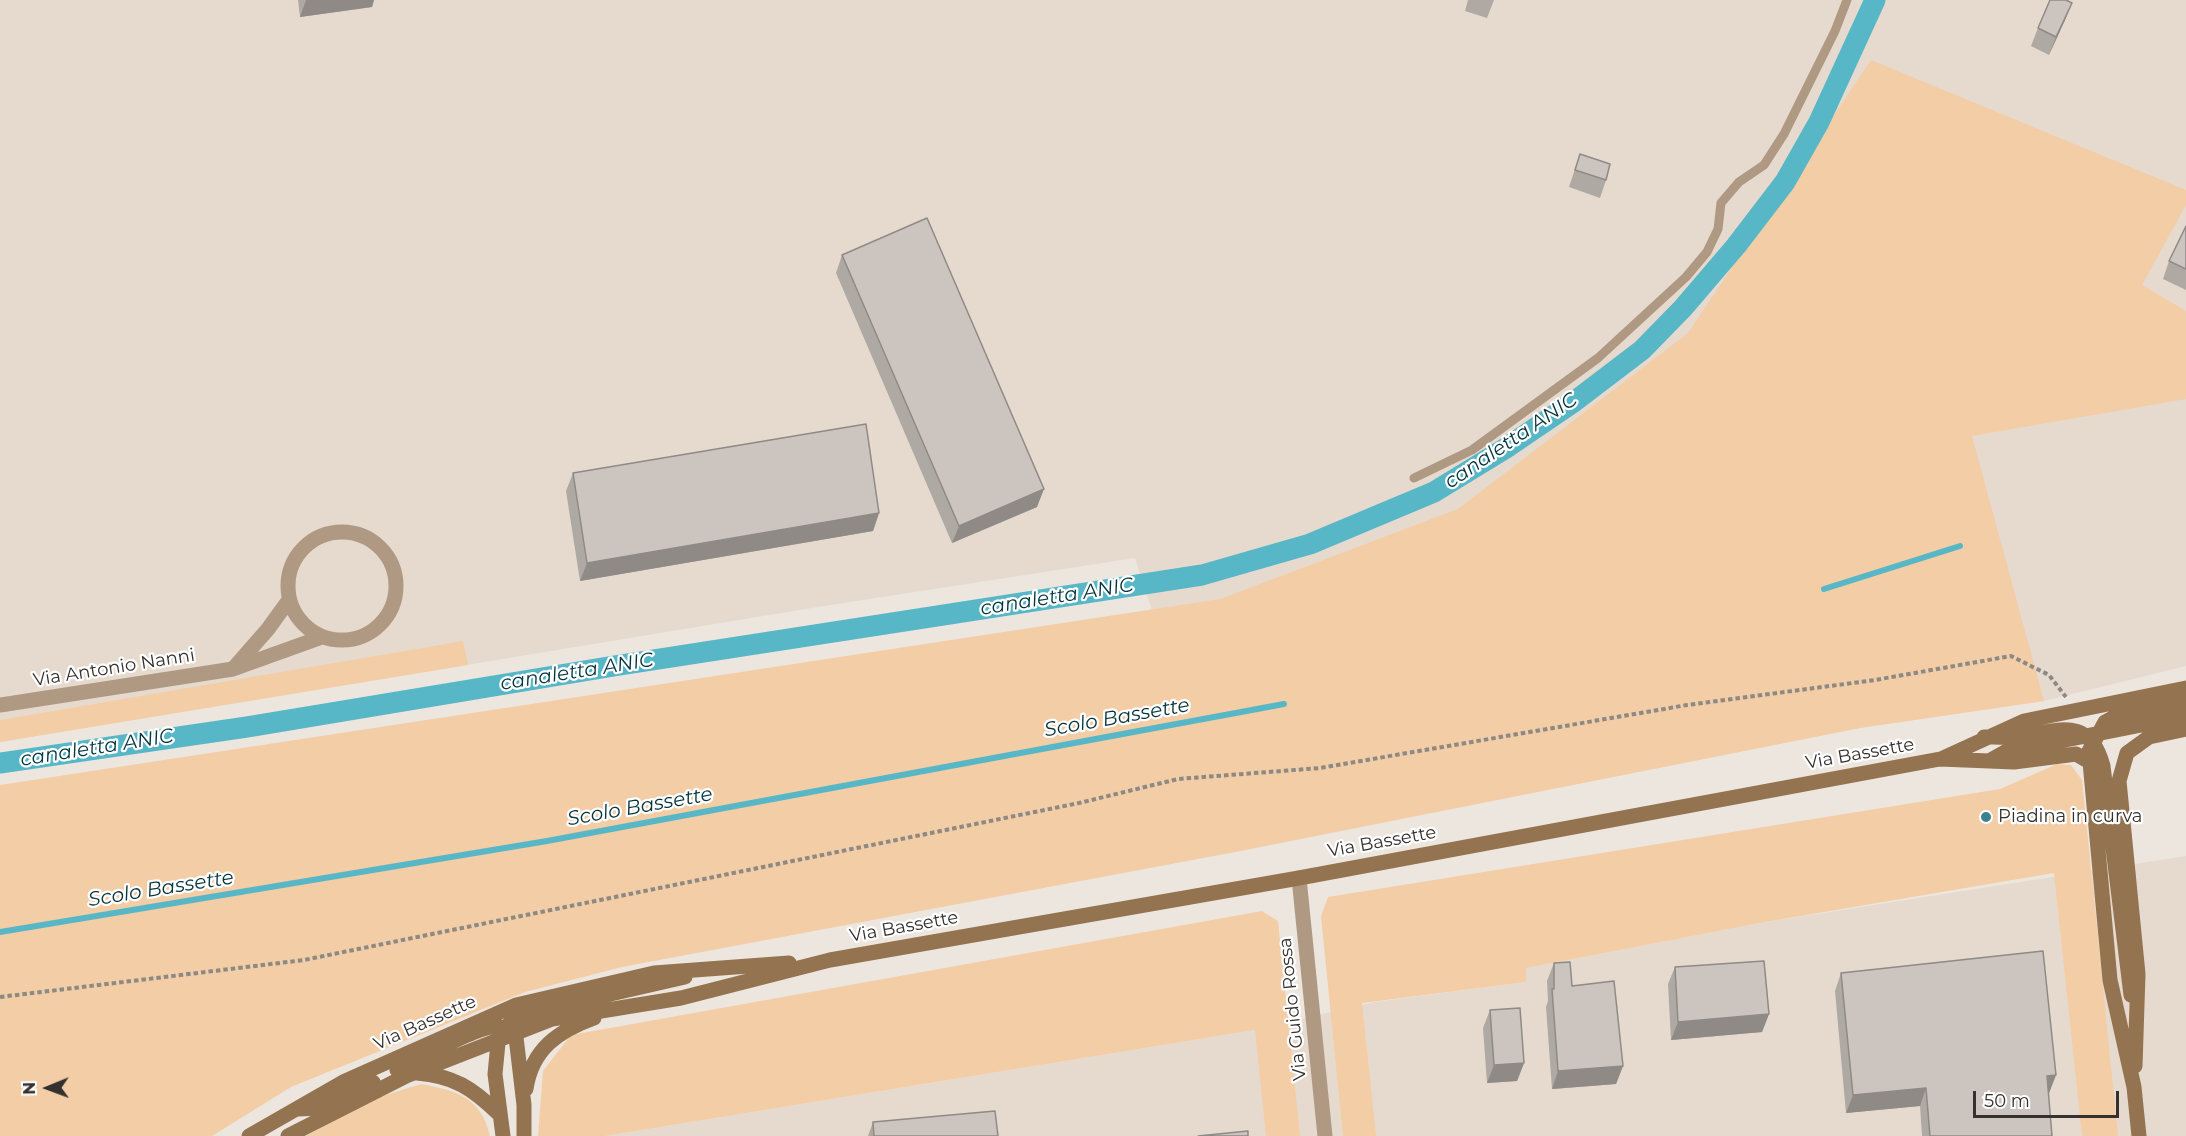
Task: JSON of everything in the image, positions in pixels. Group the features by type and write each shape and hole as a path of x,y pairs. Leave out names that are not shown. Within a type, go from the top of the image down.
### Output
{"main road":[{"name":"Via Bassette","path":"1940,759 1984,737 2024,721 2186,688"},
{"path":"2139,1136 2134,1087 2110,980 2089,760 2098,747 2094,737 2105,722 2118,715 2186,702"},
{"name":"Via Bassette","path":"1989,761 2005,752 2094,737 2186,716"},
{"name":"Via Bassette","path":"1984,737 2017,737 2064,729 2094,737"},
{"path":"2134,1087 2138,974 2119,781 2127,753 2149,737 2186,729"},
{"name":"Via Bassette","path":"288,1136 414,1073 552,1019 681,998 830,960 1299,878 1940,759 2013,762 2089,760"},
{"path":"2089,760 2129,989 2137,1019"},
{"name":"Via Bassette","path":"249,1136 293,1110 397,1057 516,1005 654,973 830,960"},
{"name":"Via Bassette","path":"508,1035 520,1017 723,968"},
{"path":"524,1136 524,1105 534,1060 546,1044 567,1028 616,1010"},
{"name":"Via Bassette","path":"293,1110 320,1108 489,1026 508,1035"},
{"path":"503,1136 498,1113 495,1074 498,1043 508,1035 524,1105"},
{"path":"414,1073 441,1075 463,1083 498,1113"}],"street":[{"name":"Via Antonio Nanni","path":"0,705 233,669 322,637 339,641 356,639 372,632 384,620 393,604 396,585 392,566 382,550 368,538 350,532 331,533 315,539 301,550 292,565 288,582 290,600"},
{"path":"290,600 296,615 308,628 322,637"},
{"path":"233,669 290,600"},
{"name":"Via Guido Rossa","path":"1299,878 1325,1136"}],"lane":[{"path":"1413,478 1472,450 1598,358 1686,277 1707,252 1718,229 1721,203 1739,182 1764,165 1784,134 1835,31 1847,0"}],"path":[{"path":"0,998 304,960 1067,806 1178,779 1320,768 1687,705 1875,680 2011,656 2049,675 2078,711"}],"shaded area":[{"path":"0,0 2186,0 2186,666 2044,701 1860,728 1230,853 1135,558 818,607 0,742"},
{"path":"1871,60 2186,190 2186,205 2142,285 2186,311 2186,399 1972,436 2044,701 1860,728 1230,853 622,967 525,992 291,1087 212,1136 0,1136 0,785 1220,599 1458,509 1688,333"},
{"path":"463,641 468,665 0,742 0,720"},
{"path":"2057,764 2071,765 2082,780 2118,1136 2082,1136 2054,873 1765,922 1526,968 1526,982 1362,1003 1376,1136 1343,1136 1321,916 1328,897 2000,789"},
{"path":"2186,856 2186,1136 605,1136 1255,1030 1374,1002 1526,982 1525,968 1765,922"},
{"path":"1262,911 1278,921 1300,1136 1266,1136 1255,1030 605,1136 538,1136 543,1071 571,1035"},
{"path":"421,1084 456,1093 474,1104 486,1123 490,1136 306,1136 373,1099"}],"building":[{"path":"2050,0 2066,0 2072,3 2056,37 2038,28"},
{"path":"1580,154 1610,164 1606,180 1575,170"},
{"path":"927,218 1044,489 959,526 842,255"},
{"path":"2186,226 2186,269 2169,261"},
{"path":"866,424 879,513 587,563 573,473"},
{"path":"2043,951 2056,1075 2047,1076 2052,1136 1930,1136 1926,1088 1853,1095 1841,973"},
{"path":"1764,961 1769,1014 1678,1022 1675,967"},
{"path":"1570,962 1572,986 1614,981 1623,1066 1558,1071 1552,989 1554,989 1554,963"},
{"path":"1520,1008 1524,1063 1494,1065 1490,1010"},
{"path":"995,1111 998,1136 874,1136 873,1122"},
{"path":"1248,1131 1248,1136 1198,1136"}],"waterway":[{"name":"canaletta ANIC","path":"0,763 247,727 614,666 1202,575 1310,544 1434,492 1506,448 1575,401 1642,350 1683,308 1736,246 1785,182 1819,122 1875,0"},
{"name":"Scolo Bassette","path":"1824,589 1960,546"},
{"name":"Scolo Bassette","path":"0,932 547,841 1284,704"}],"place":[{"name":"Piadina in curva","path":"1986,817"}]}
